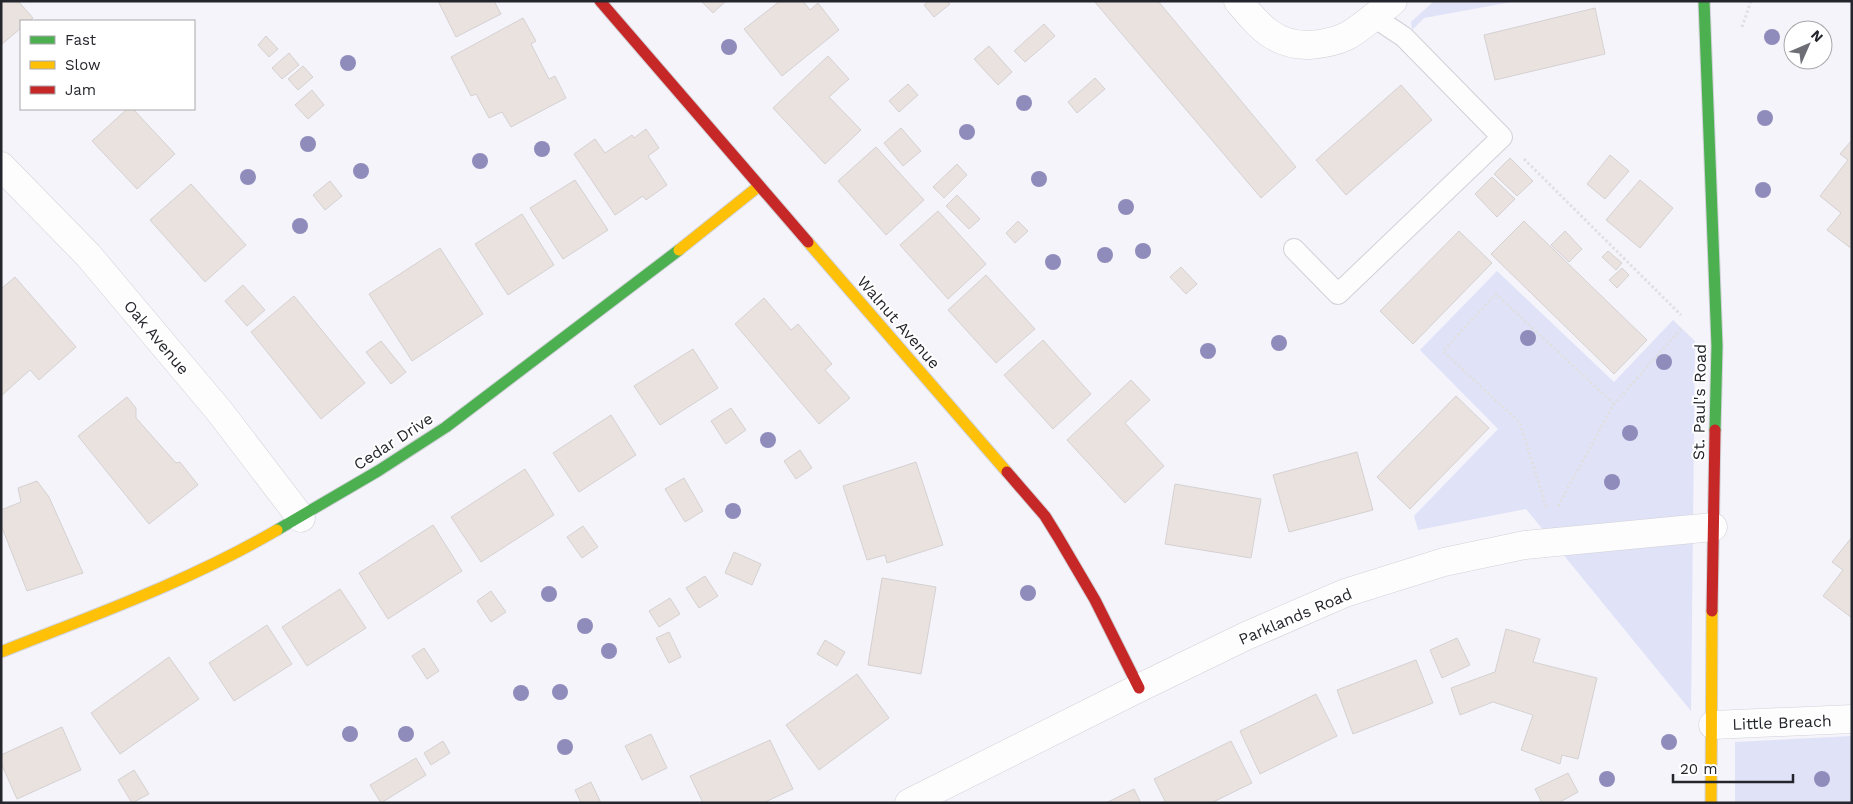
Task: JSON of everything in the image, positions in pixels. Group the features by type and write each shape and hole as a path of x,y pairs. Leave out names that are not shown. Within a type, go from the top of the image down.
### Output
{"street":[{"name":"Walnut Avenue","path":"600,1 1045,516 1068,550 1088,586 1139,688"},
{"path":"1238,1 1265,31 1290,44 1318,44 1334,41 1348,35 1381,7"},
{"name":"St. Paul's Road","path":"1704,1 1717,346 1713,527 1712,803"},
{"name":"Oak Avenue","path":"1,166 88,255 220,412 301,518"},
{"name":"Cedar Drive","path":"1,652 165,586 253,544 301,518 378,471 446,427 647,276 759,186"},
{"name":"Parklands Road","path":"909,803 1246,636 1345,593 1444,562 1525,545 1713,527"},
{"name":"Little Breach","path":"1712,725 1852,720"}],"lane":[{"path":"1294,249 1338,294 1502,137 1404,37 1381,7"}],"path":[{"path":"1502,137 1688,321 1717,346"},
{"path":"1547,512 1520,423 1443,350 1496,294 1614,404 1555,512"}],"shaded area":[{"path":"1434,1 1517,1 1424,18 1412,30 1411,22"},
{"path":"1497,271 1614,382 1673,320 1695,341 1691,711 1526,509 1418,530 1414,516 1498,429 1420,350"},
{"path":"1852,736 1852,803 1735,803 1735,742"}],"building":[{"path":"1,1 18,1 33,18 20,20 20,29 1,45"},
{"path":"438,1 494,1 501,14 456,37"},
{"path":"701,1 726,1 713,13"},
{"path":"780,1 803,1 810,10 818,3 839,30 782,76 744,29"},
{"path":"929,1 947,1 950,4 934,17 924,5"},
{"path":"1094,1 1158,1 1296,167 1261,198"},
{"path":"1595,8 1605,54 1495,80 1484,35"},
{"path":"523,18 536,41 531,44 549,79 555,76 566,98 511,127 502,112 489,118 476,94 471,96 451,57"},
{"path":"1044,24 1055,36 1025,62 1014,51"},
{"path":"266,36 278,49 269,57 258,45"},
{"path":"989,46 1012,72 998,85 974,59"},
{"path":"289,53 299,65 282,79 272,68"},
{"path":"828,56 849,79 829,97 861,130 825,164 773,108"},
{"path":"303,66 313,77 298,90 288,79"},
{"path":"1095,78 1105,89 1077,113 1068,102"},
{"path":"908,84 918,95 899,112 889,101"},
{"path":"1401,85 1432,120 1346,195 1316,160"},
{"path":"312,90 324,105 308,119 295,105"},
{"path":"126,110 134,110 175,154 137,189 92,141"},
{"path":"901,128 921,151 903,166 884,143"},
{"path":"646,129 659,148 648,156 667,185 646,200 643,196 615,215 574,154 595,139 605,153 632,135 634,138"},
{"path":"1852,140 1852,249 1827,230 1841,213 1820,196 1848,160 1840,154"},
{"path":"876,147 924,200 886,235 838,181"},
{"path":"1610,155 1629,171 1605,199 1587,184"},
{"path":"1510,158 1533,181 1517,196 1494,174"},
{"path":"957,164 967,175 944,198 933,187"},
{"path":"1492,177 1515,199 1497,217 1475,194"},
{"path":"575,180 608,230 563,259 530,208"},
{"path":"1640,180 1673,208 1640,248 1606,220"},
{"path":"330,181 342,196 325,210 313,195"},
{"path":"191,184 246,245 205,282 150,220"},
{"path":"957,195 980,219 969,229 946,206"},
{"path":"938,211 986,264 948,299 900,245"},
{"path":"522,214 554,265 508,295 475,244"},
{"path":"1018,221 1028,231 1015,243 1006,233"},
{"path":"1524,221 1647,340 1614,374 1491,254"},
{"path":"1459,231 1492,263 1413,344 1380,311"},
{"path":"1565,231 1582,249 1569,262 1551,245"},
{"path":"440,248 483,314 412,361 369,294"},
{"path":"1608,251 1622,263 1616,270 1602,257"},
{"path":"1181,267 1197,284 1186,294 1170,277"},
{"path":"1622,268 1629,275 1617,288 1609,280"},
{"path":"986,275 1035,329 996,363 948,310"},
{"path":"15,277 76,347 39,380 30,370 1,396 1,289"},
{"path":"243,285 265,310 247,326 225,301"},
{"path":"294,296 365,383 321,419 251,332"},
{"path":"764,298 791,330 798,324 832,364 825,370 850,398 819,424 735,324"},
{"path":"1043,340 1091,394 1053,429 1004,375"},
{"path":"381,341 406,372 391,384 366,352"},
{"path":"693,349 718,388 660,425 634,386"},
{"path":"1131,380 1150,400 1125,423 1164,466 1125,503 1067,440"},
{"path":"1456,396 1489,428 1410,509 1377,477"},
{"path":"127,397 136,408 136,418 176,463 180,462 198,485 149,524 78,436"},
{"path":"731,408 746,430 726,444 711,421"},
{"path":"611,415 636,455 579,492 553,453"},
{"path":"800,450 812,468 796,479 784,461"},
{"path":"1357,452 1373,510 1289,532 1273,475"},
{"path":"916,462 943,545 887,563 885,555 867,560 843,486"},
{"path":"525,469 554,515 481,562 451,517"},
{"path":"684,478 703,511 685,522 665,489"},
{"path":"37,481 49,497 83,573 27,591 1,525 1,510 21,502 18,488"},
{"path":"1175,484 1261,499 1251,558 1165,544"},
{"path":"433,525 462,571 388,619 359,573"},
{"path":"583,526 598,547 582,558 567,537"},
{"path":"1852,537 1852,618 1823,596 1843,570 1832,562"},
{"path":"734,552 761,564 752,585 725,573"},
{"path":"705,576 718,596 699,608 686,588"},
{"path":"882,578 936,587 921,674 868,665"},
{"path":"340,589 366,628 307,666 282,627"},
{"path":"491,591 506,612 491,622 477,601"},
{"path":"670,598 680,614 659,627 649,611"},
{"path":"267,625 292,664 234,701 209,663"},
{"path":"1506,629 1540,639 1533,662 1597,678 1578,759 1562,755 1560,764 1521,750 1533,715 1493,702 1460,715 1451,688 1495,672"},
{"path":"669,632 681,657 669,663 656,638"},
{"path":"1457,638 1470,665 1442,678 1430,650"},
{"path":"825,640 845,652 837,666 817,654"},
{"path":"424,648 439,671 427,679 412,656"},
{"path":"169,657 199,699 120,754 91,713"},
{"path":"1416,660 1433,703 1353,734 1337,690"},
{"path":"857,674 889,718 819,770 786,725"},
{"path":"1316,694 1337,736 1260,774 1240,731"},
{"path":"62,727 81,770 17,799 1,763 1,755"},
{"path":"651,734 667,768 642,780 625,746"},
{"path":"770,740 793,789 763,803 703,803 690,776"},
{"path":"443,741 450,753 431,765 424,753"},
{"path":"1231,741 1252,783 1211,803 1166,803 1154,779"},
{"path":"416,758 426,775 381,803 370,785"},
{"path":"134,770 149,794 132,803 118,780"},
{"path":"1568,773 1578,792 1558,803 1542,803 1535,789"},
{"path":"591,782 601,803 581,803 575,790"},
{"path":"1134,789 1141,803 1106,803"}],"traffic: fast":[{"path":"1704,1 1717,346 1715,430"},
{"path":"277,530 378,471 446,427 679,250"}],"traffic: slow":[{"path":"679,250 759,186"},
{"path":"808,242 1007,472"},
{"path":"1,652 176,581 277,530"},
{"path":"1711,803 1712,611"}],"traffic: jam":[{"path":"600,1 808,242"},
{"path":"1712,611 1715,430"},
{"path":"1007,472 1045,516 1058,537 1095,600 1139,688"}]}
